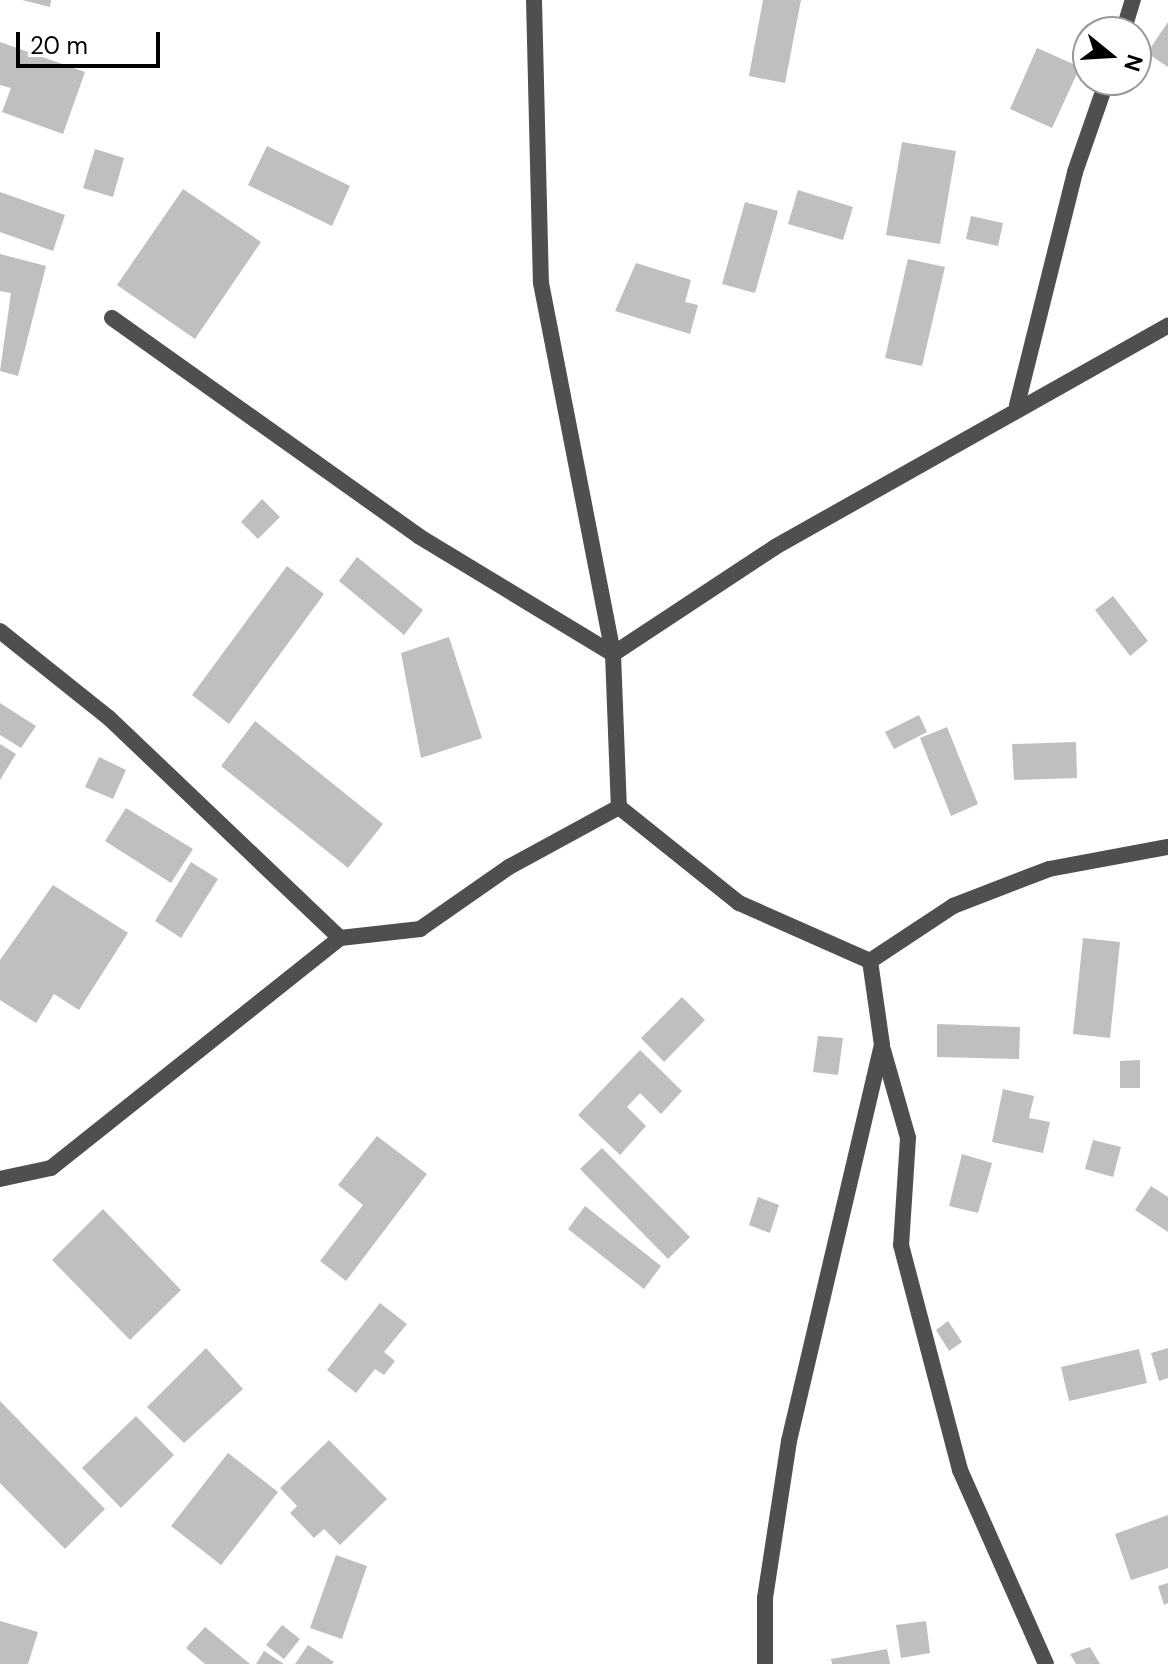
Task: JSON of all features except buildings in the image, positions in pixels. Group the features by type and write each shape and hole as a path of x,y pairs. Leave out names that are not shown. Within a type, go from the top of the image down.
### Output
{"street":[{"path":"534,0 541,283 613,654 619,807 739,903 870,961"},
{"path":"1017,405 1075,172 1101,96"},
{"path":"112,318 420,537 613,654"},
{"path":"613,654 775,547 1017,405 1168,326"},
{"path":"0,631 109,718 340,938"},
{"path":"0,1179 51,1168 340,938 420,929 509,867 619,807"},
{"path":"870,961 953,906 1049,869 1168,847"},
{"path":"870,961 882,1045 908,1138 901,1245 960,1470 1046,1664"},
{"path":"765,1664 765,1598 789,1441 882,1045"}]}
